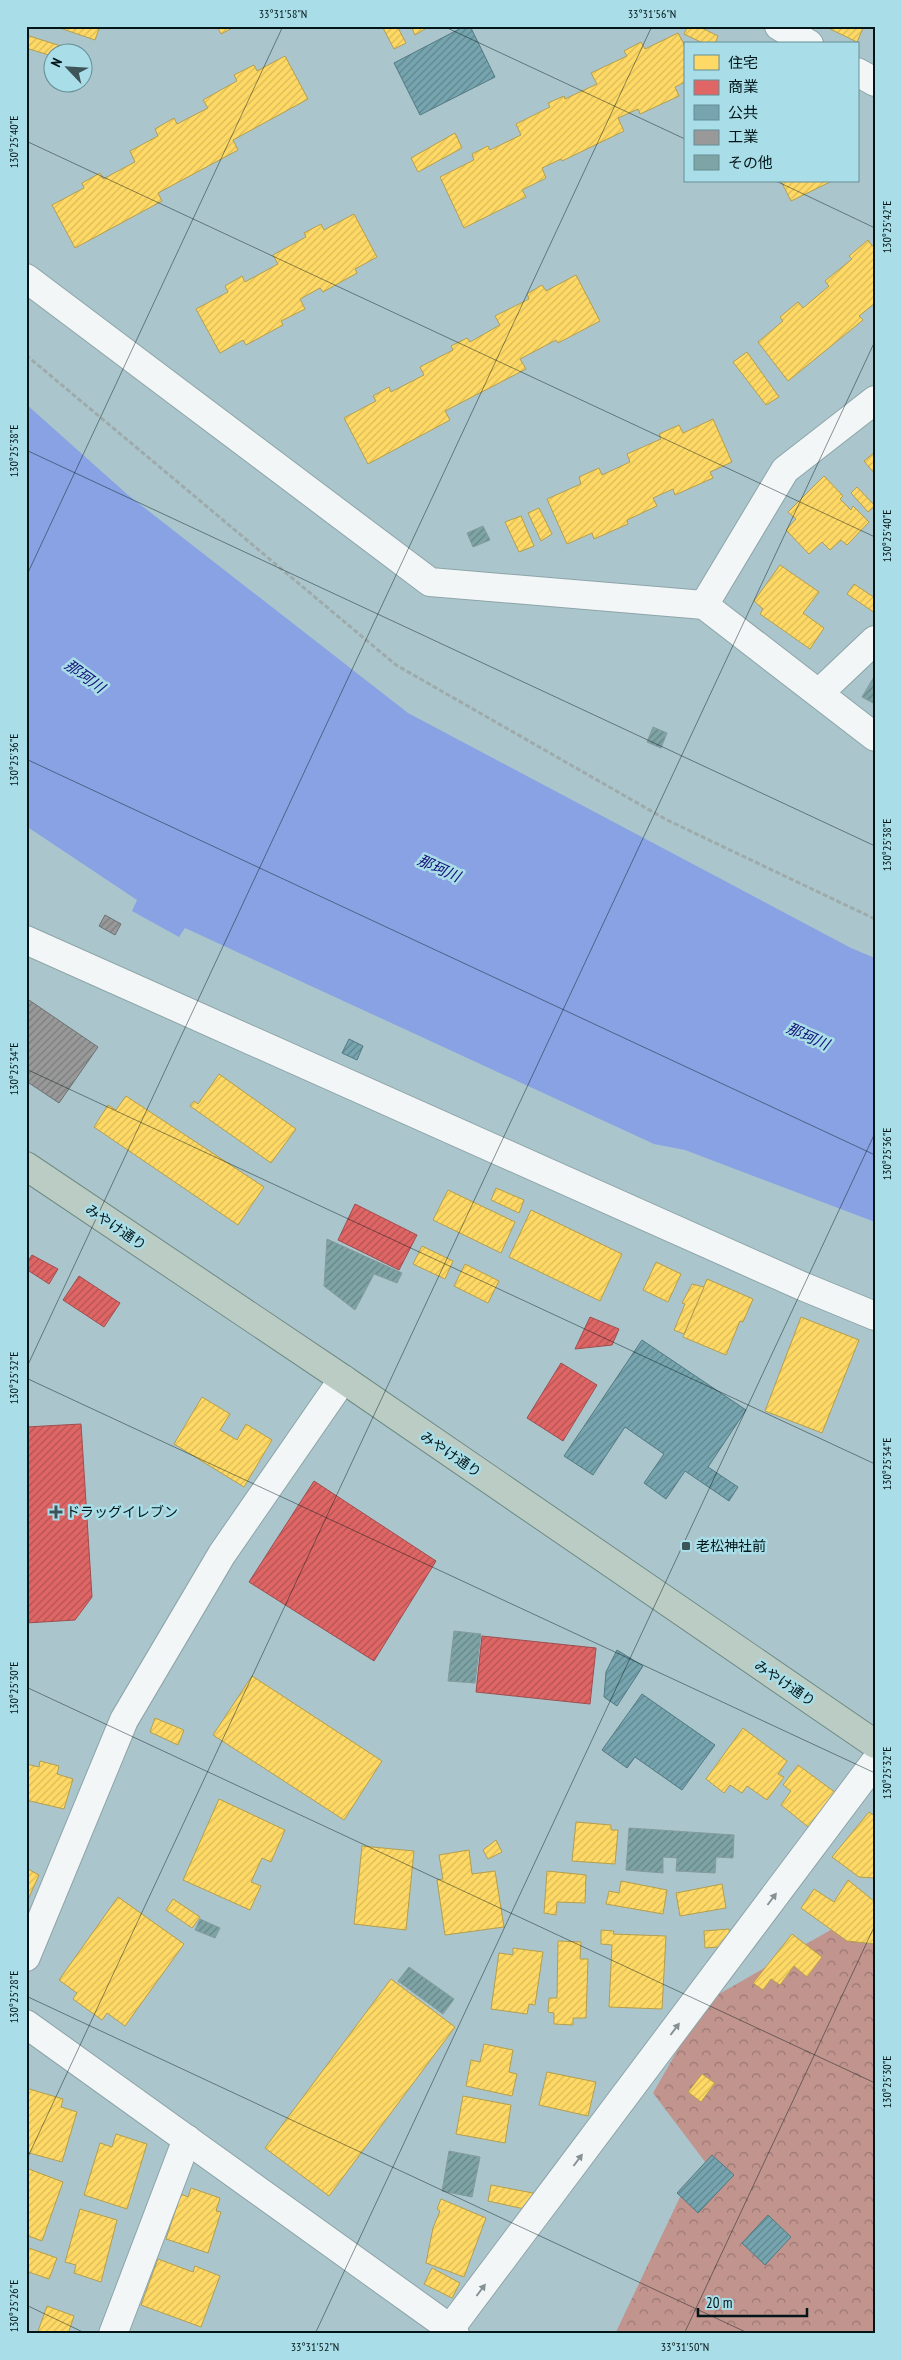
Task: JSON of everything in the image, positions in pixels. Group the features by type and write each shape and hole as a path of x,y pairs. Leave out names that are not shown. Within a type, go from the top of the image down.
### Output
{"highway":[{"name":"みやけ通り","path":"26,1166 875,1744"}],"street":[{"path":"779,26 806,42"},
{"path":"26,278 430,582 704,605 875,737"},
{"path":"704,605 785,470 875,400"},
{"path":"818,694 875,640"},
{"path":"26,940 802,1286 875,1316"},
{"path":"26,1958 124,1720 222,1554 343,1380"},
{"path":"26,2024 451,2332 875,1762"},
{"path":"113,2334 187,2140"}],"path":[{"path":"26,355 396,666 667,820 875,920"}],"green space":[{"path":"834,1928 875,1936 875,2334 615,2334 680,2197 721,2183 653,2093 705,2002"}],"water":[{"name":"那珂川","path":"26,404 128,495 408,713 851,948 875,958 875,1222 685,1150 654,1144 185,928 179,937 132,911 137,900 26,826"}],"building: 住宅":[{"path":"54,26 100,26 95,40"},
{"path":"217,26 236,26 221,34"},
{"path":"382,26 397,26 406,43 394,49"},
{"path":"411,26 430,26 415,35"},
{"path":"688,26 698,26 718,36 716,42 701,42 684,34"},
{"path":"824,26 864,26 857,42"},
{"path":"678,33 684,44 684,82 675,87 679,96 640,114 638,109 618,118 624,131 562,161 561,159 542,168 546,178 522,190 526,197 464,228 440,177 474,160 472,154 488,146 490,150 521,135 516,124 550,107 548,103 564,96 565,99 597,84 591,73 627,56 624,51 641,42 645,49"},
{"path":"26,35 48,42 42,42 42,53 26,48"},
{"path":"285,56 308,99 233,140 238,150 158,193 162,201 75,248 52,205 84,188 82,183 100,173 103,179 135,162 130,151 158,136 155,129 174,118 177,124 208,108 203,100 237,81 234,75 254,65 257,71"},
{"path":"455,133 462,148 418,172 411,158"},
{"path":"782,182 830,182 791,201"},
{"path":"354,214 377,257 355,269 357,273 323,292 320,288 300,299 305,309 281,321 283,325 246,345 243,340 220,353 196,309 228,292 225,286 242,276 245,282 278,264 273,255 306,237 304,233 321,224 324,230"},
{"path":"868,240 872,246 875,244 875,303 859,316 863,320 788,381 758,342 783,321 780,317 798,302 803,308 829,286 825,281 852,259 849,256"},
{"path":"576,275 600,321 558,343 556,340 520,359 526,369 445,411 450,420 368,464 344,418 376,401 373,396 389,387 391,392 424,375 420,367 453,350 451,346 467,338 470,342 500,325 495,316 529,299 527,294 542,285 546,291"},
{"path":"747,352 779,397 766,405 733,362"},
{"path":"713,419 732,462 710,472 713,478 675,495 673,489 653,498 657,506 627,520 628,524 594,539 592,533 567,544 547,499 581,484 579,477 599,468 602,475 630,462 627,454 661,439 659,434 679,425 683,433"},
{"path":"875,452 875,474 864,461"},
{"path":"824,476 843,496 840,499 851,510 853,506 869,522 847,545 841,540 830,550 822,542 809,554 786,530 796,519 788,512"},
{"path":"857,487 875,506 868,512 851,493"},
{"path":"539,508 552,534 541,541 528,513"},
{"path":"521,516 534,546 519,552 505,522"},
{"path":"780,565 819,592 803,613 824,628 810,649 760,614 763,609 754,601"},
{"path":"854,584 875,598 875,613 847,594"},
{"path":"219,1074 296,1129 271,1163 190,1106 194,1101 198,1104"},
{"path":"126,1096 264,1187 238,1225 94,1127 108,1105 116,1110"},
{"path":"496,1188 524,1200 519,1213 491,1200"},
{"path":"448,1190 515,1222 501,1253 433,1220"},
{"path":"531,1210 622,1254 600,1301 509,1257"},
{"path":"422,1246 453,1261 445,1279 413,1264"},
{"path":"656,1262 681,1274 668,1302 643,1290"},
{"path":"465,1264 499,1281 488,1303 454,1286"},
{"path":"707,1279 753,1299 743,1322 740,1321 726,1355 683,1337"},
{"path":"692,1284 704,1287 684,1334 674,1330 685,1304 682,1303"},
{"path":"801,1317 859,1340 822,1433 765,1411"},
{"path":"202,1397 230,1414 220,1430 237,1440 246,1424 272,1440 244,1487 174,1444"},
{"path":"252,1676 382,1761 344,1820 213,1735"},
{"path":"155,1718 184,1730 178,1745 150,1732"},
{"path":"743,1728 787,1761 778,1774 784,1777 767,1800 747,1786 742,1793 730,1785 724,1793 706,1779"},
{"path":"40,1761 59,1766 57,1774 73,1779 64,1809 26,1800 26,1764 39,1767"},
{"path":"798,1765 840,1796 812,1830 781,1805 791,1791 783,1785"},
{"path":"219,1799 285,1830 271,1862 262,1858 251,1882 261,1886 250,1910 183,1880"},
{"path":"869,1812 875,1816 875,1878 859,1877 832,1857"},
{"path":"576,1822 611,1825 611,1830 618,1830 615,1864 572,1861"},
{"path":"496,1840 502,1852 488,1859 483,1850"},
{"path":"362,1846 414,1851 406,1930 354,1924"},
{"path":"469,1850 472,1874 495,1871 504,1927 445,1935 437,1880 443,1879 439,1855"},
{"path":"26,1868 39,1875 26,1904"},
{"path":"547,1871 586,1875 585,1903 557,1902 556,1915 544,1913"},
{"path":"848,1880 875,1902 875,1944 847,1941 801,1908 814,1889 834,1902"},
{"path":"621,1881 667,1890 663,1914 606,1904 609,1891 619,1893"},
{"path":"722,1884 726,1908 680,1916 676,1893"},
{"path":"118,1897 184,1944 125,2026 107,2013 102,2020 73,1999 77,1993 59,1980"},
{"path":"173,1899 200,1917 192,1928 166,1910"},
{"path":"729,1929 731,1946 705,1948 704,1931"},
{"path":"601,1930 614,1931 613,1934 666,1936 662,2009 609,2007 612,1945 601,1944"},
{"path":"792,1934 822,1957 807,1977 794,1966 780,1985 771,1979 763,1990 753,1983"},
{"path":"558,1941 581,1942 580,1959 588,1959 586,2018 573,2018 573,2025 554,2024 554,2013 548,2012 549,1998 557,1998"},
{"path":"513,1948 543,1952 535,2005 529,2004 527,2014 491,2009 499,1953 513,1955"},
{"path":"391,1979 455,2027 329,2196 265,2148"},
{"path":"484,2044 513,2050 509,2072 517,2074 512,2096 466,2086 471,2060 480,2062"},
{"path":"547,2072 596,2082 588,2116 539,2105"},
{"path":"702,2074 715,2083 701,2102 688,2092"},
{"path":"26,2088 63,2099 61,2107 77,2112 62,2162 26,2152"},
{"path":"463,2096 511,2105 505,2143 456,2134"},
{"path":"116,2134 147,2144 127,2209 84,2195 100,2143 112,2147"},
{"path":"26,2168 63,2182 42,2241 26,2235"},
{"path":"491,2185 533,2193 529,2210 488,2201"},
{"path":"191,2188 220,2198 216,2211 221,2212 208,2253 166,2239 181,2194 188,2197"},
{"path":"441,2199 486,2218 464,2277 426,2263 433,2228 440,2211 437,2209"},
{"path":"80,2209 117,2220 101,2282 74,2273 76,2265 65,2262"},
{"path":"26,2247 57,2258 49,2279 26,2271"},
{"path":"158,2259 193,2272 195,2266 220,2276 201,2327 141,2305"},
{"path":"432,2268 460,2283 452,2298 424,2284"},
{"path":"47,2306 74,2316 68,2334 37,2334"}],"building: 商業":[{"path":"355,1204 417,1235 399,1270 338,1240"},
{"path":"32,1255 58,1269 49,1284 26,1269 26,1264"},
{"path":"79,1276 120,1303 104,1327 63,1300"},
{"path":"590,1317 619,1329 612,1345 575,1349"},
{"path":"561,1363 597,1385 563,1441 527,1418"},
{"name":"ドラッグイレブン","path":"81,1424 92,1597 75,1620 26,1623 26,1427"},
{"path":"314,1481 436,1561 374,1661 249,1582"},
{"path":"482,1636 596,1648 590,1704 476,1692"}],"building: 公共":[{"path":"465,26 470,26 495,77 420,115 394,63"},
{"path":"349,1039 363,1046 357,1060 342,1053"},
{"path":"642,1340 746,1410 708,1467 738,1487 729,1501 685,1471 666,1499 644,1483 664,1454 625,1427 593,1475 564,1456"},
{"path":"617,1650 643,1666 617,1706 604,1697 606,1672"},
{"path":"642,1694 715,1745 682,1790 635,1757 627,1768 602,1750"},
{"path":"712,2155 734,2175 698,2213 677,2193"},
{"path":"768,2215 791,2237 765,2265 742,2243"}],"building: 工業":[{"path":"105,915 121,924 115,935 99,926"},
{"path":"26,998 98,1047 59,1103 26,1081"}],"building: その他":[{"path":"483,526 490,540 473,547 467,533"},
{"path":"875,675 875,704 862,697"},
{"path":"653,727 667,733 661,748 647,742"},
{"path":"327,1239 402,1273 397,1283 374,1274 355,1310 324,1286"},
{"path":"454,1631 481,1634 475,1683 448,1681"},
{"path":"629,1828 734,1835 733,1858 716,1857 715,1873 676,1871 677,1858 663,1857 663,1873 626,1870"},
{"path":"200,1919 220,1928 215,1938 195,1930"},
{"path":"409,1967 454,1999 443,2014 398,1981"},
{"path":"449,2151 480,2157 472,2197 442,2191"}],"place":[{"name":"ドラッグイレブン","path":"56,1512"},
{"name":"老松神社前","path":"686,1546"}]}
